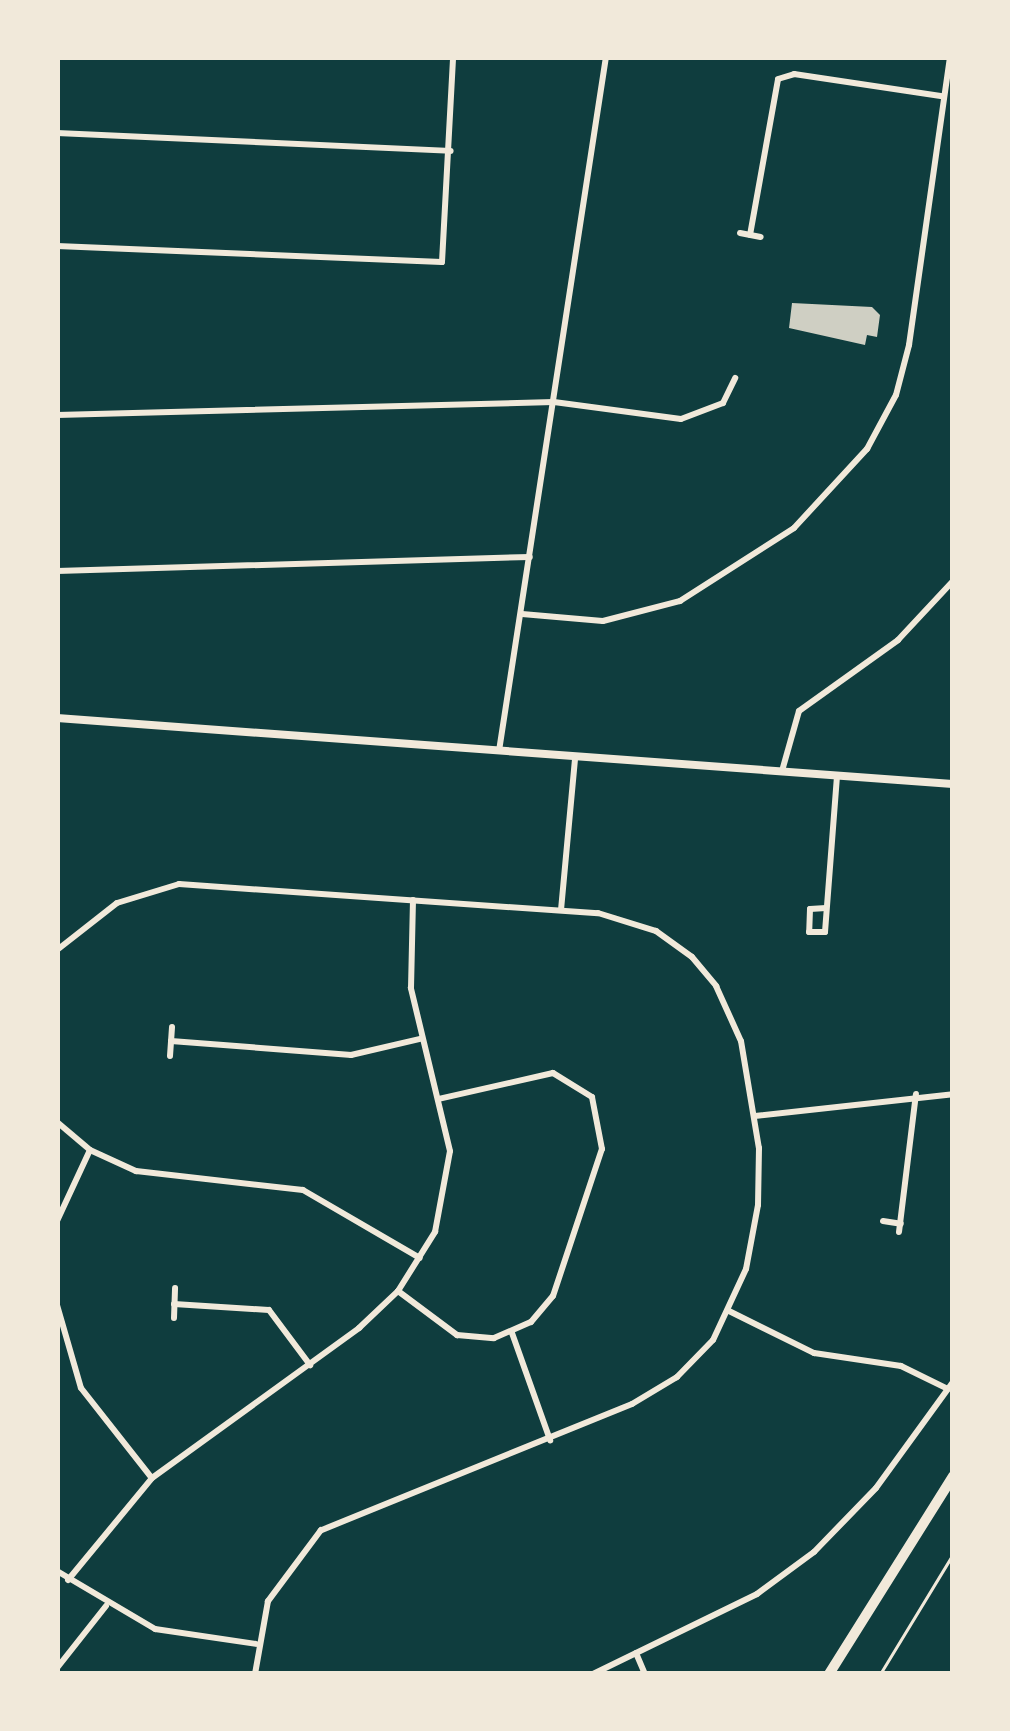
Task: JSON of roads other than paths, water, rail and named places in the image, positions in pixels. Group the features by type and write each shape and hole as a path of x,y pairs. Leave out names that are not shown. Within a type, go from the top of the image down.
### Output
{"main road":[{"path":"829,1674 953,1476"}],"street":[{"path":"57,246 442,262 453,57"},
{"path":"499,751 605,57"},
{"path":"521,614 603,622 680,601 772,546 854,466 903,371 950,57"},
{"path":"750,235 770,94 783,76 944,97"},
{"path":"57,134 451,151"},
{"path":"740,233 761,236"},
{"path":"57,415 554,402 691,418 723,404 735,378"},
{"path":"57,571 530,557"},
{"path":"782,771 799,711 898,640 953,581"},
{"path":"57,718 953,784"},
{"path":"561,910 575,758"},
{"path":"826,908 810,909 809,932 825,932 837,776"},
{"path":"57,950 102,911 163,886 561,910 643,926 704,970 741,1041 755,1116 756,1219 729,1311 705,1350 668,1384 550,1440 321,1530 274,1588 256,1643 255,1674"},
{"path":"68,1580 152,1478 310,1366 398,1291 420,1258 450,1179 439,1099 420,1039 409,950 413,900"},
{"path":"170,1056 172,1027"},
{"path":"171,1041 351,1055 420,1039"},
{"path":"398,1291 458,1335 512,1333 553,1296 599,1161 602,1116 586,1089 546,1072 439,1099"},
{"path":"755,1116 916,1094 953,1094"},
{"path":"883,1221 900,1228 916,1094"},
{"path":"57,1122 90,1150 148,1174 303,1190 420,1258"},
{"path":"57,1221 90,1150"},
{"path":"174,1318 176,1288"},
{"path":"175,1304 269,1310 310,1366"},
{"path":"57,1305 81,1388 152,1478"},
{"path":"593,1674 757,1594 814,1552 876,1488 951,1386 901,1366 814,1353 729,1311"},
{"path":"512,1333 550,1440"},
{"path":"57,1571 106,1606 178,1636 256,1643"},
{"path":"57,1668 106,1606"},
{"path":"636,1653 646,1674"}]}
